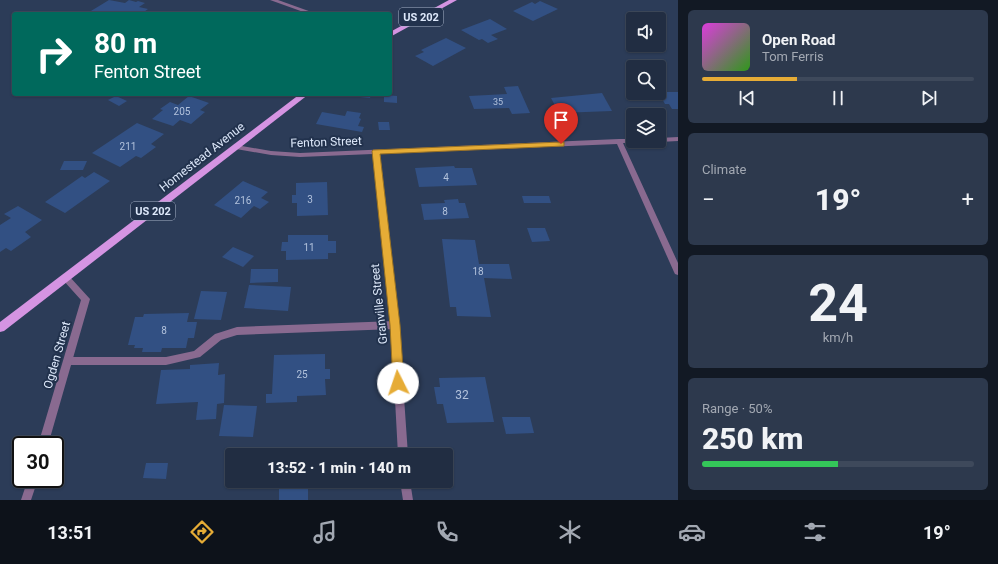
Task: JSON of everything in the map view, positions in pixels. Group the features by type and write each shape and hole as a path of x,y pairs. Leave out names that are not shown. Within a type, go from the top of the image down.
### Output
{"main road":[{"name":"US 202","path":"392,34 454,0"},
{"name":"Homestead Avenue","path":"0,328 302,96"}],"street":[{"path":"273,0 308,12"},
{"path":"666,140 678,139"},
{"path":"619,141 678,272"},
{"name":"Fenton Street","path":"236,147 271,154 300,155 626,141"},
{"name":"Granville Street","path":"376,151 395,325 403,448"},
{"name":"Ogden Street","path":"46,436 86,299 66,278"},
{"path":"69,361 166,361 197,354 218,337 237,331 395,325"},
{"path":"26,500 30,488"},
{"path":"406,488 408,500"}],"building":[{"path":"109,0 125,3 129,0 136,2 138,1 145,3 139,7 148,9 144,12 89,12"},
{"path":"540,1 558,9 533,21 513,11 532,2 535,4"},
{"path":"490,19 507,29 491,35 498,39 488,43 482,39 479,40 461,30"},
{"path":"446,38 466,48 433,66 415,56 424,52 421,50"},
{"path":"518,86 530,113 512,114 509,108 474,109 469,96 507,94 504,87"},
{"path":"666,92 678,92 678,109 672,109 669,104 665,104 663,100 666,100"},
{"path":"602,93 612,111 559,113 551,98"},
{"path":"116,96 127,101 119,106 108,100"},
{"path":"189,96 209,103 200,110 205,112 191,124 180,120 173,126 152,119 163,110 160,109 170,102 178,105"},
{"path":"350,96 370,96 370,98"},
{"path":"384,96 397,96 397,103 384,102"},
{"path":"347,111 361,113 359,118 361,119 358,126 364,127 362,132 316,124 322,112 345,116"},
{"path":"378,122 389,122 390,130 379,130"},
{"path":"137,123 164,134 151,144 156,147 141,158 136,156 120,167 92,153"},
{"path":"64,161 87,161 83,170 60,170"},
{"path":"454,166 455,168 472,168 477,185 419,187 415,168"},
{"path":"94,172 110,181 65,213 45,202 82,176 85,178"},
{"path":"243,181 268,192 261,198 269,202 260,209 254,206 241,218 214,205"},
{"path":"327,182 328,215 297,216 297,203 292,203 292,195 296,195 296,183"},
{"path":"522,196 549,196 551,203 524,203"},
{"path":"458,199 459,203 465,203 469,218 424,220 421,204 445,203 444,200"},
{"path":"18,206 42,220 25,232 31,237 11,251 6,248 0,252 0,225 11,218 4,214"},
{"path":"527,228 545,228 550,241 532,242"},
{"path":"288,235 328,235 328,241 336,241 336,253 328,253 328,259 286,260 286,251 281,251 282,242 288,242"},
{"path":"442,239 475,240 479,264 509,264 512,279 484,278 491,317 457,316 456,307 450,307"},
{"path":"233,247 254,256 243,267 222,257"},
{"path":"251,269 278,269 278,282 250,283"},
{"path":"249,285 291,287 288,311 244,308"},
{"path":"201,291 227,292 221,320 194,319"},
{"path":"189,313 187,322 197,322 194,338 188,338 186,348 162,348 161,352 142,352 143,348 134,348 135,345 128,345 135,317 143,317 144,314"},
{"path":"325,354 325,369 330,369 330,379 325,379 326,395 297,396 297,402 266,403 266,394 272,394 274,355"},
{"path":"219,363 218,375 225,374 224,403 217,404 216,419 196,420 198,402 156,404 161,370 190,369 190,365"},
{"path":"485,377 494,422 447,423 443,404 437,404 434,387 440,387 439,378"},
{"path":"224,405 257,406 253,437 219,436"},
{"path":"502,417 530,417 534,433 506,434"},
{"path":"146,463 168,463 166,479 143,478"},
{"path":"279,488 308,488 308,500 279,500"}],"route":[{"path":"398,383 395,325 376,151 561,144"}]}
